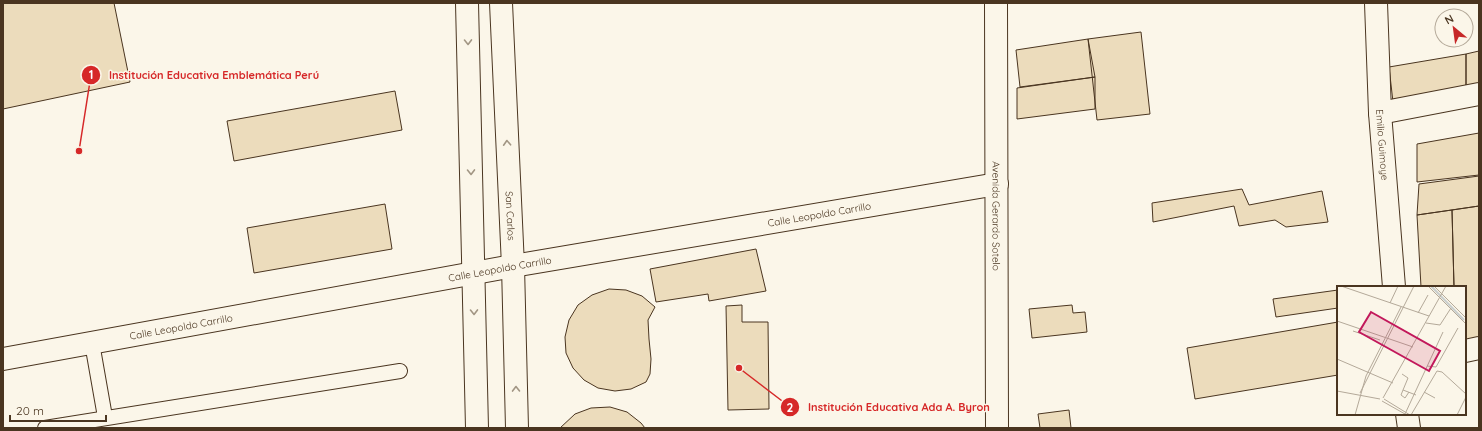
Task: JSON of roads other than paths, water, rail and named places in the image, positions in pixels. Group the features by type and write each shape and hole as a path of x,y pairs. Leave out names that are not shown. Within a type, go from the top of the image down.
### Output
{"street":[{"path":"467,3 477,428"},
{"name":"San Carlos","path":"501,3 513,266 517,428"},
{"name":"Avenida Gerardo Sotelo","path":"996,3 997,428"},
{"name":"Emilio Guimoye","path":"1376,3 1380,113 1394,286"},
{"path":"1380,113 1479,94"},
{"name":"Calle Leopoldo Carrillo","path":"3,359 473,273 997,184"},
{"path":"1466,351 1479,348"},
{"path":"1407,415 1409,428"}],"lane":[{"path":"92,343 106,417"},
{"path":"45,428 400,371"}],"place":[{"name":"Institución Educativa Emblemática Perú","path":"79,151"},
{"name":"Institución Educativa Ada A. Byron","path":"739,368"}]}
